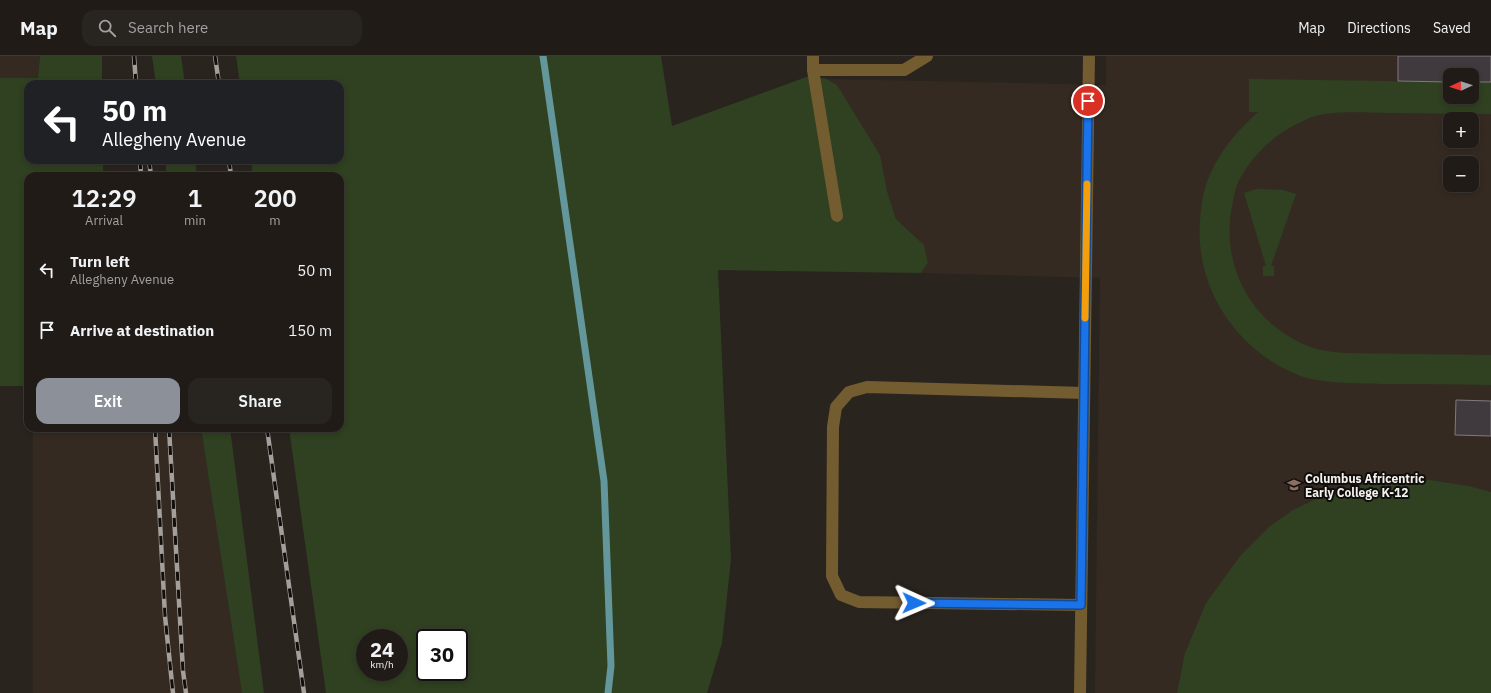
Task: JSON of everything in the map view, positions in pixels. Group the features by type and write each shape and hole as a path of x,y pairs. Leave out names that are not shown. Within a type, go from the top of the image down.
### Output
{"street":[{"path":"813,56 813,70 837,216"},
{"path":"813,70 904,70 927,56"},
{"path":"1080,693 1089,56"},
{"path":"1081,605 859,602 841,595 832,576 833,428 836,407 849,392 867,387 1084,393"}],"shaded area":[{"path":"0,56 40,56 38,78 0,78"},
{"name":"Columbus Africentric Early College K-12","path":"1106,56 1491,56 1491,693 1095,693 1100,278 921,273 928,263 924,245 896,219 887,191 837,85 827,79 1106,85"},
{"path":"33,432 202,432 242,693 33,693"}],"green space":[{"path":"40,56 102,56 102,80 24,80 24,164 103,164 103,172 24,172 24,386 0,386 0,78 38,78"},
{"path":"152,56 181,56 184,80 155,80"},
{"path":"236,56 661,56 672,126 809,76 827,79 837,85 880,155 887,191 896,219 924,245 928,263 921,273 718,270 731,559 722,643 707,693 326,693 290,432 344,432 344,172 252,172 252,164 344,164 344,80 239,80"},
{"path":"1249,79 1443,82 1443,104 1479,104 1479,82 1491,82 1491,114 1479,114 1479,112 1334,113 1324,114 1295,124 1269,142 1255,157 1242,175 1234,194 1230,227 1231,248 1235,268 1242,286 1253,304 1266,319 1282,332 1306,345 1317,349 1334,352 1491,355 1491,385 1382,384 1339,382 1307,378 1276,364 1256,350 1238,333 1224,314 1212,293 1204,270 1200,246 1200,221 1202,203 1210,174 1227,145 1241,128 1258,112 1249,112"},
{"path":"166,164 196,164 196,172 166,172"},
{"path":"1256,189 1283,190 1296,194 1271,266 1274,266 1274,276 1263,276 1263,266 1266,266 1244,193"},
{"path":"202,432 231,432 264,693 242,693"},
{"path":"1429,480 1468,486 1491,492 1491,693 1177,693 1185,653 1206,603 1241,555 1269,527 1293,510 1331,492 1374,482"}],"building":[{"path":"1398,56 1491,56 1491,82 1479,82 1479,68 1443,68 1443,82 1398,81"},
{"path":"1456,400 1491,401 1491,436 1455,435"}],"waterway":[{"path":"543,56 604,481 611,666 608,693"}],"railway":[{"path":"134,56 136,80"},
{"path":"215,56 218,80"},
{"path":"140,164 141,172"},
{"path":"150,164 150,172"},
{"path":"230,164 230,172"},
{"path":"155,432 165,616 173,693"},
{"path":"169,432 183,671 186,693"},
{"path":"268,432 304,693"}],"slow traffic":[{"path":"1085,318 1087,184"}],"place":[{"name":"Columbus Africentric Early College K-12","path":"1294,485"}],"route":[{"path":"914,603 1081,605 1088,101"}]}
